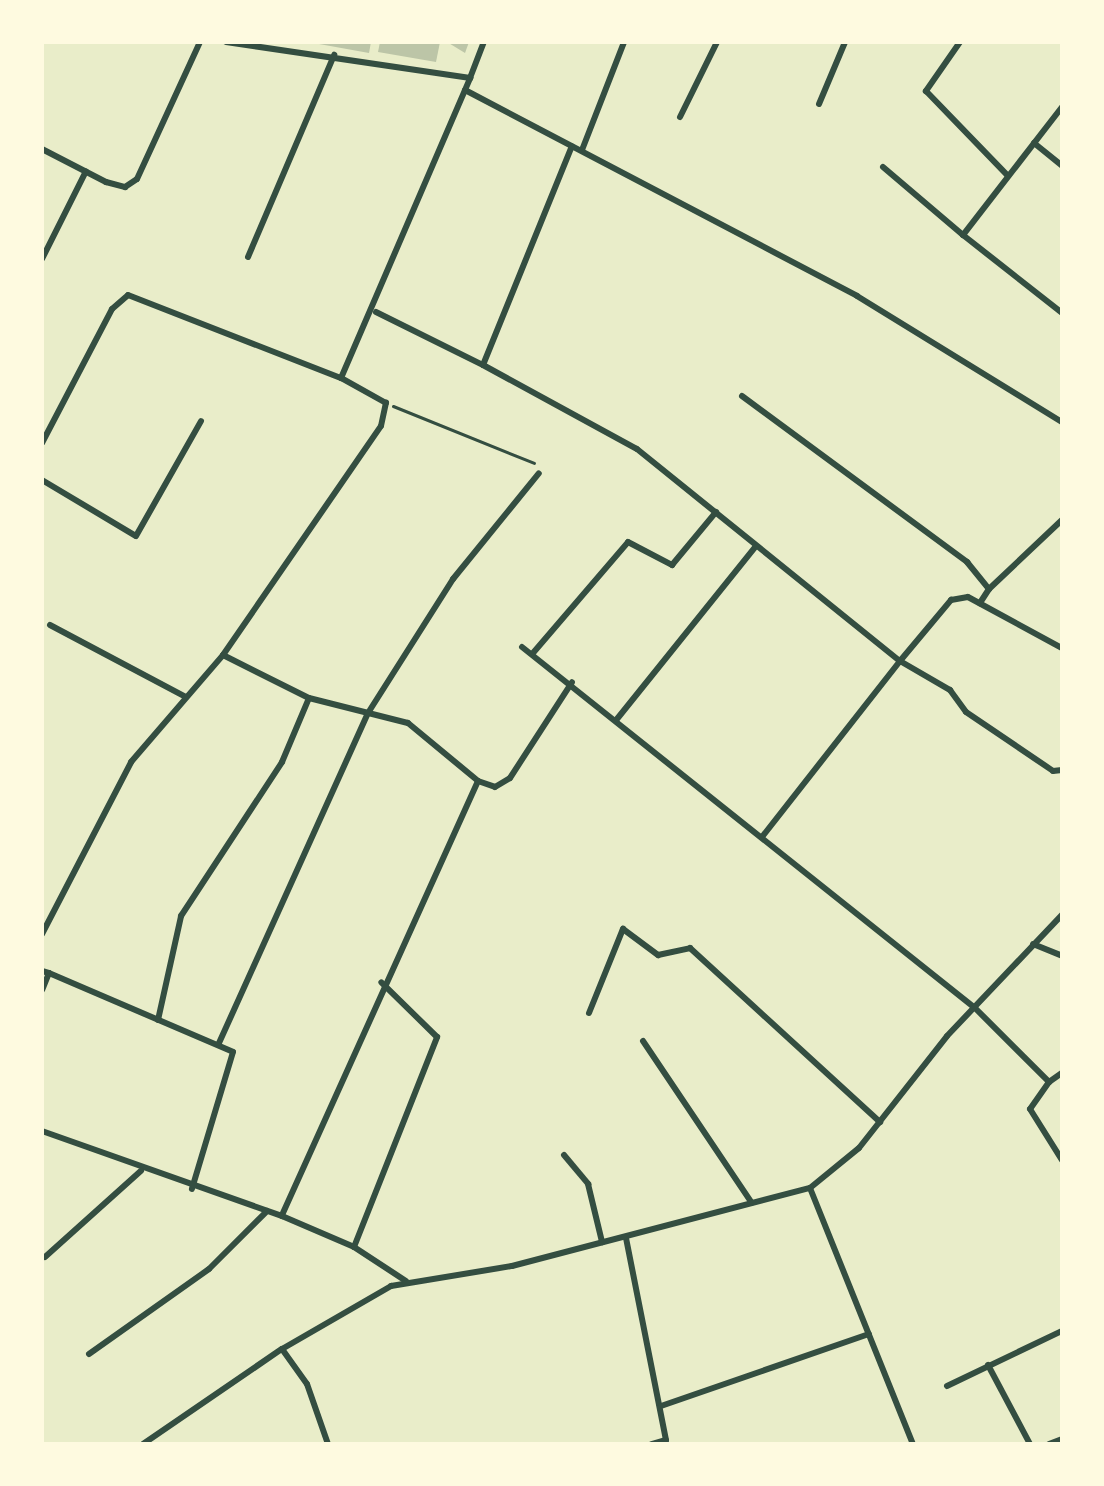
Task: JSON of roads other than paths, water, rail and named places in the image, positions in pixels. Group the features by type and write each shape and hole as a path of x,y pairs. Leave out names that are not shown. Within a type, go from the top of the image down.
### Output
{"street":[{"path":"42,149 125,187 137,179 200,42"},
{"path":"226,42 334,55 470,78"},
{"path":"341,378 376,312 484,42"},
{"path":"582,150 624,42"},
{"path":"680,117 717,42"},
{"path":"819,104 845,42"},
{"path":"960,42 926,91 1008,176"},
{"path":"248,257 334,55"},
{"path":"465,90 873,305 1062,422"},
{"path":"963,235 1062,107"},
{"path":"1034,143 1062,166"},
{"path":"483,365 572,146"},
{"path":"883,167 1062,313"},
{"path":"42,259 86,171"},
{"path":"42,443 112,309 128,295 341,378 386,403 381,426 223,655 131,762 42,934"},
{"path":"376,312 483,365 637,449 900,661 950,690 966,712 1053,771 1062,770"},
{"path":"742,396 967,562 989,589"},
{"path":"42,480 136,536 201,421"},
{"path":"219,1043 368,713 453,579 539,473"},
{"path":"533,653 628,542 672,565 716,512"},
{"path":"980,603 989,589 1062,520"},
{"path":"617,719 756,546"},
{"path":"762,837 951,600 968,597 1062,648"},
{"path":"50,625 186,697"},
{"path":"522,647 617,719 694,790 762,837 975,1008 1049,1082"},
{"path":"223,655 309,698 408,723 478,781 495,787 510,778 572,682"},
{"path":"158,1020 181,916 282,762 309,698"},
{"path":"282,1216 381,982 478,781"},
{"path":"143,1444 282,1349 406,1281 626,1238 810,1188 880,1122 975,1008 1062,915"},
{"path":"589,1013 623,929 653,954 690,948 880,1122"},
{"path":"1033,944 1062,956"},
{"path":"42,990 45,972 219,1043 236,1059 192,1189"},
{"path":"354,1247 437,1037 381,982"},
{"path":"643,1041 752,1203"},
{"path":"1062,1073 1049,1082 1030,1109 1062,1160"},
{"path":"42,1131 141,1171 282,1216 354,1247 406,1281"},
{"path":"564,1155 588,1184 602,1242"},
{"path":"45,1257 141,1171"},
{"path":"810,1188 913,1444"},
{"path":"89,1354 209,1269 267,1211"},
{"path":"626,1238 666,1442 652,1444"},
{"path":"947,1386 1062,1331"},
{"path":"661,1406 869,1334"},
{"path":"282,1349 307,1384 328,1444"},
{"path":"988,1365 1030,1444"},
{"path":"1049,1444 1062,1439"}]}
